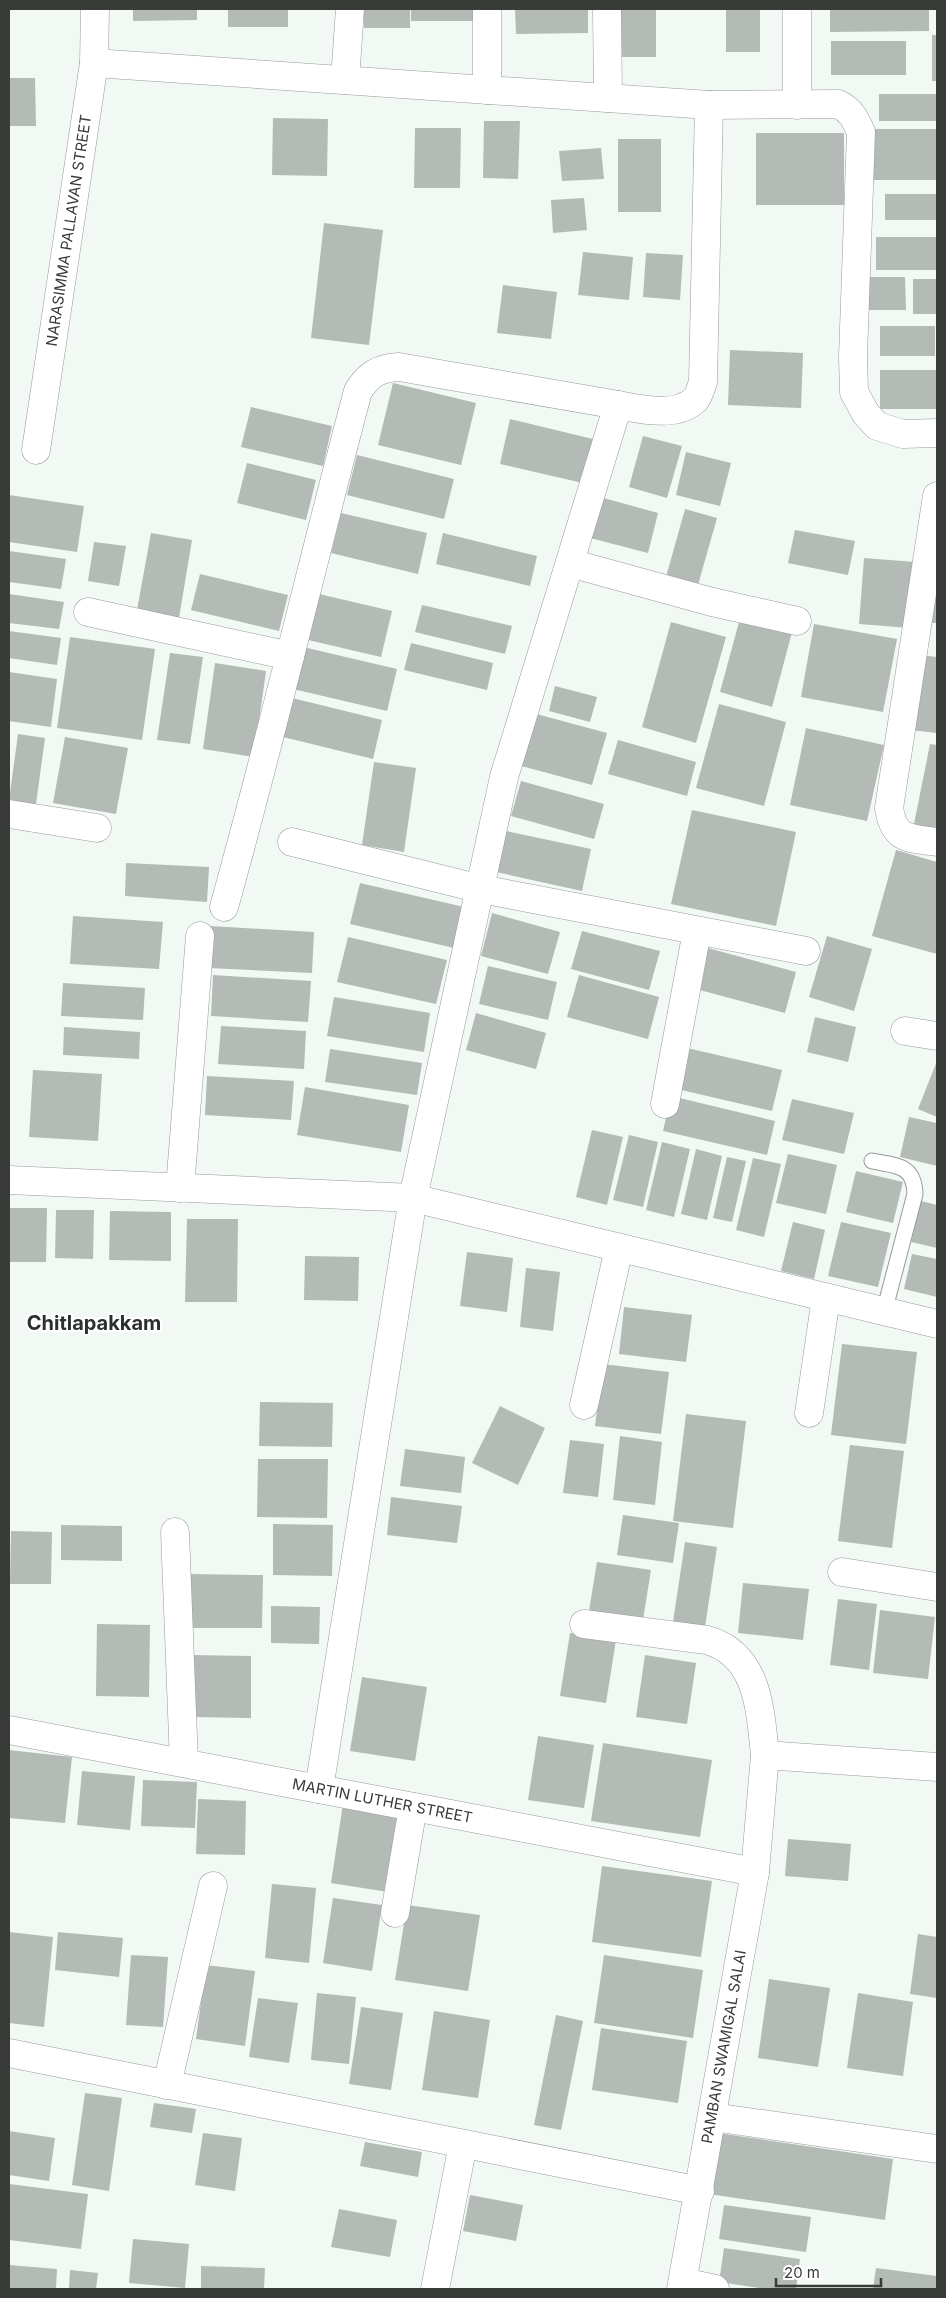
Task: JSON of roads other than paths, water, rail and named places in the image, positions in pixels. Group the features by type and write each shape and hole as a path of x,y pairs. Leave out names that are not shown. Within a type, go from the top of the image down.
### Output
{"street":[{"name":"NARASIMMA PALLAVAN STREET","path":"36,450 94,63 95,9"},
{"path":"345,80 350,9"},
{"path":"486,90 487,9"},
{"path":"607,9 608,98"},
{"path":"797,9 797,105"},
{"path":"94,63 709,105 838,104 848,108 861,132 853,357 854,392 866,414 878,426 902,434 937,433"},
{"path":"224,907 261,776 321,530 358,391 366,378 377,371 399,367 649,410 679,409 695,400 703,382 709,105"},
{"path":"319,1789 412,1198 504,777 618,406"},
{"path":"937,496 889,808 891,822 896,831 907,838 937,842"},
{"path":"570,563 712,602 797,621"},
{"path":"88,612 290,656"},
{"path":"9,814 97,828"},
{"path":"292,842 481,889 806,951"},
{"path":"665,1104 697,930"},
{"path":"180,1188 200,936"},
{"path":"905,1031 937,1036"},
{"path":"9,1180 412,1198 937,1324"},
{"path":"584,1404 619,1248"},
{"path":"809,1413 826,1298"},
{"path":"175,1532 184,1763"},
{"path":"842,1572 937,1587"},
{"name":"PAMBAN SWAMIGAL SALAI","path":"584,1624 707,1640 725,1648 749,1673 758,1697 765,1755 755,1872 682,2286"},
{"name":"MARTIN LUTHER STREET","path":"9,1730 755,1872"},
{"path":"765,1755 937,1767"},
{"path":"396,1913 412,1807"},
{"path":"167,2084 213,1886"},
{"path":"9,2053 700,2191"},
{"path":"713,2117 937,2149"},
{"path":"436,2289 463,2144"},
{"path":"682,2286 715,2289"}],"lane":[{"path":"872,1161 905,1168 914,1179 915,1194 884,1312"}],"district":[{"name":"Chitlapakkam","path":"94,1323"}]}
